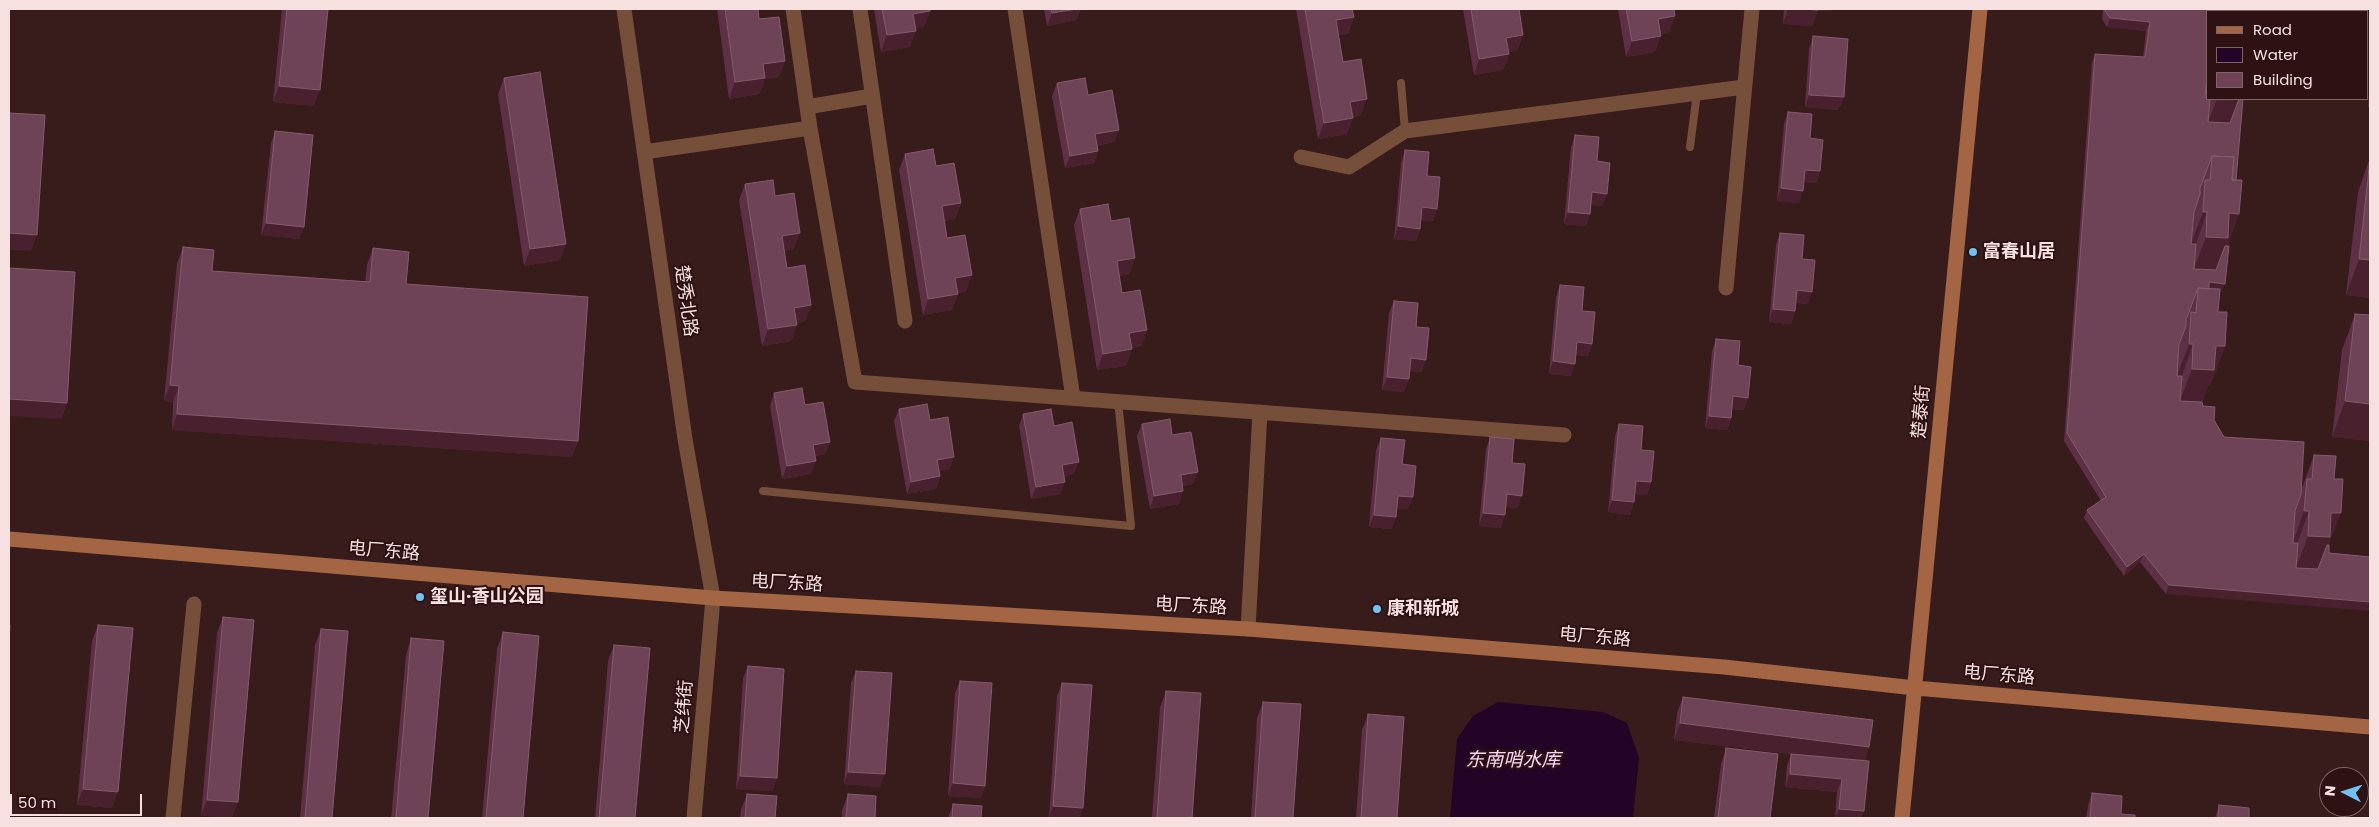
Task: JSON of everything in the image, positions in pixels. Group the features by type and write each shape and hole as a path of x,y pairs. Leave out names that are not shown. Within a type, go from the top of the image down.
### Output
{"street":[{"name":"楚秀北路","path":"624,9 685,438 713,598"},
{"path":"793,9 810,128 856,382 1564,434"},
{"path":"860,9 905,321"},
{"path":"1015,9 1073,398"},
{"path":"1726,288 1752,9"},
{"name":"楚泰街","path":"1902,818 1980,9"},
{"path":"1301,157 1349,166 1405,131 1744,88"},
{"path":"807,107 872,96"},
{"path":"644,152 810,128"},
{"path":"1248,629 1260,412"},
{"name":"电厂东路","path":"9,539 713,598 1248,629 1724,667 1915,688 2370,726"},
{"name":"芝纬街","path":"694,818 713,598"},
{"path":"173,818 194,604"}],"lane":[{"path":"1401,83 1405,131"},
{"path":"1690,147 1697,94"},
{"path":"763,491 1131,526 1118,401"}],"water":[{"name":"东南哨水库","path":"1498,702 1603,712 1627,723 1639,758 1633,818 1450,818 1457,739 1473,716"}],"building":[{"path":"287,9 328,9 320,90 279,86"},
{"path":"725,9 758,9 759,19 779,17 785,61 763,64 765,78 735,82"},
{"path":"882,9 930,9 930,11 913,14 916,31 887,35"},
{"path":"1051,9 1077,9 1052,13"},
{"path":"1305,9 1352,9 1354,17 1336,20 1343,62 1361,59 1367,99 1350,102 1353,118 1324,123"},
{"path":"1471,9 1519,9 1523,35 1506,38 1509,54 1479,59"},
{"path":"1626,9 1674,9 1675,16 1658,19 1661,36 1632,41"},
{"path":"2105,9 2226,9 2206,10 2205,97 2206,100 2210,100 2208,122 2230,123 2239,100 2243,100 2236,180 2232,180 2234,157 2212,156 2200,188 2194,212 2191,244 2196,244 2194,269 2216,270 2225,246 2229,246 2225,284 2209,282 2209,289 2198,288 2179,344 2177,376 2182,376 2180,401 2202,402 2203,406 2215,407 2214,420 2224,437 2304,442 2301,494 2295,511 2293,543 2298,543 2296,568 2318,569 2327,545 2329,545 2329,553 2370,557 2370,602 2169,585 2144,554 2127,567 2087,510 2106,497 2067,433 2095,54 2145,57 2150,22 2110,18"},
{"path":"2226,9 2284,9 2282,10"},
{"path":"1813,36 1848,39 1844,97 1809,95"},
{"path":"540,72 566,244 530,249 504,78"},
{"path":"1085,78 1088,95 1112,90 1119,130 1095,134 1098,151 1070,156 1057,83"},
{"path":"1788,112 1812,114 1810,138 1823,140 1820,171 1805,170 1803,191 1781,188"},
{"path":"9,113 45,115 37,235 9,233"},
{"path":"275,131 313,135 304,227 266,223"},
{"path":"1575,135 1599,137 1597,161 1610,163 1607,194 1592,192 1590,214 1568,212"},
{"path":"933,149 936,166 954,163 961,203 942,206 947,238 965,235 972,275 955,278 958,294 928,299 905,154"},
{"path":"1405,150 1429,152 1427,176 1440,177 1437,209 1422,207 1420,229 1398,226"},
{"path":"2212,156 2234,157 2232,180 2242,180 2239,214 2229,213 2228,238 2206,237 2207,212 2203,212 2205,180 2210,180"},
{"path":"2370,160 2370,260 2359,259"},
{"path":"773,180 775,196 794,193 800,233 782,236 787,268 805,265 811,305 794,308 797,325 768,329 745,184"},
{"path":"1108,204 1111,221 1129,218 1135,258 1117,261 1122,293 1140,290 1147,330 1129,333 1132,349 1103,354 1080,209"},
{"path":"1780,233 1804,235 1802,259 1815,260 1812,292 1797,290 1795,311 1773,309"},
{"path":"183,247 214,250 212,271 370,282 373,248 409,252 406,284 588,297 578,441 177,414 179,386 170,385"},
{"path":"9,268 75,272 67,403 9,399"},
{"path":"1560,285 1584,287 1582,311 1595,312 1592,344 1577,342 1575,364 1553,361"},
{"path":"2198,288 2220,289 2218,312 2227,312 2225,346 2216,346 2214,370 2192,369 2193,344 2189,344 2191,312 2196,313"},
{"path":"1394,301 1418,303 1416,327 1429,328 1426,360 1411,358 1409,379 1387,377"},
{"path":"2355,314 2370,315 2370,404 2345,401"},
{"path":"1716,339 1740,341 1738,365 1751,367 1748,398 1733,396 1731,418 1709,416"},
{"path":"802,388 805,405 823,402 830,442 813,445 816,461 787,466 774,393"},
{"path":"927,404 930,420 948,417 954,457 937,460 940,476 911,482 899,409"},
{"path":"1051,409 1054,426 1072,422 1079,462 1062,465 1065,482 1036,487 1023,414"},
{"path":"1170,419 1172,435 1191,432 1198,472 1181,475 1183,491 1154,496 1142,424"},
{"path":"1619,424 1643,426 1641,450 1654,451 1651,482 1636,481 1634,502 1612,500"},
{"path":"1490,437 1514,439 1512,463 1525,464 1522,496 1507,494 1505,515 1483,513"},
{"path":"1381,438 1405,440 1402,464 1416,466 1413,497 1398,496 1396,517 1374,515"},
{"path":"2314,455 2336,456 2334,479 2343,479 2341,513 2331,513 2330,537 2308,536 2309,511 2304,511 2307,479 2312,479"},
{"path":"223,617 254,620 238,802 207,800"},
{"path":"98,625 133,628 118,792 83,789"},
{"path":"321,629 348,631 332,818 305,818"},
{"path":"503,632 539,636 523,818 486,818"},
{"path":"411,638 444,641 428,818 396,818"},
{"path":"614,645 650,648 635,818 599,818"},
{"path":"748,666 784,669 777,778 740,776"},
{"path":"856,671 892,673 885,774 848,772"},
{"path":"960,681 992,683 985,786 953,783"},
{"path":"1062,683 1092,685 1083,808 1053,806"},
{"path":"1166,691 1201,693 1192,818 1157,818"},
{"path":"1683,697 1873,720 1869,747 1680,723"},
{"path":"1263,702 1301,704 1293,818 1255,818"},
{"path":"1368,714 1404,717 1397,818 1361,818"},
{"path":"1726,748 1778,754 1770,818 1718,818"},
{"path":"1791,754 1869,761 1864,811 1839,809 1842,779 1790,774"},
{"path":"2092,793 2122,796 2121,814 2135,815 2135,818 2090,818"},
{"path":"747,794 777,796 775,818 745,818"},
{"path":"848,794 876,796 875,818 846,818"},
{"path":"953,804 982,806 981,818 952,818"},
{"path":"2219,805 2249,808 2249,818 2218,818"}],"place":[{"name":"富春山居","path":"1973,252"},
{"name":"玺山·香山公园","path":"420,597"},
{"name":"康和新城","path":"1377,609"}]}
